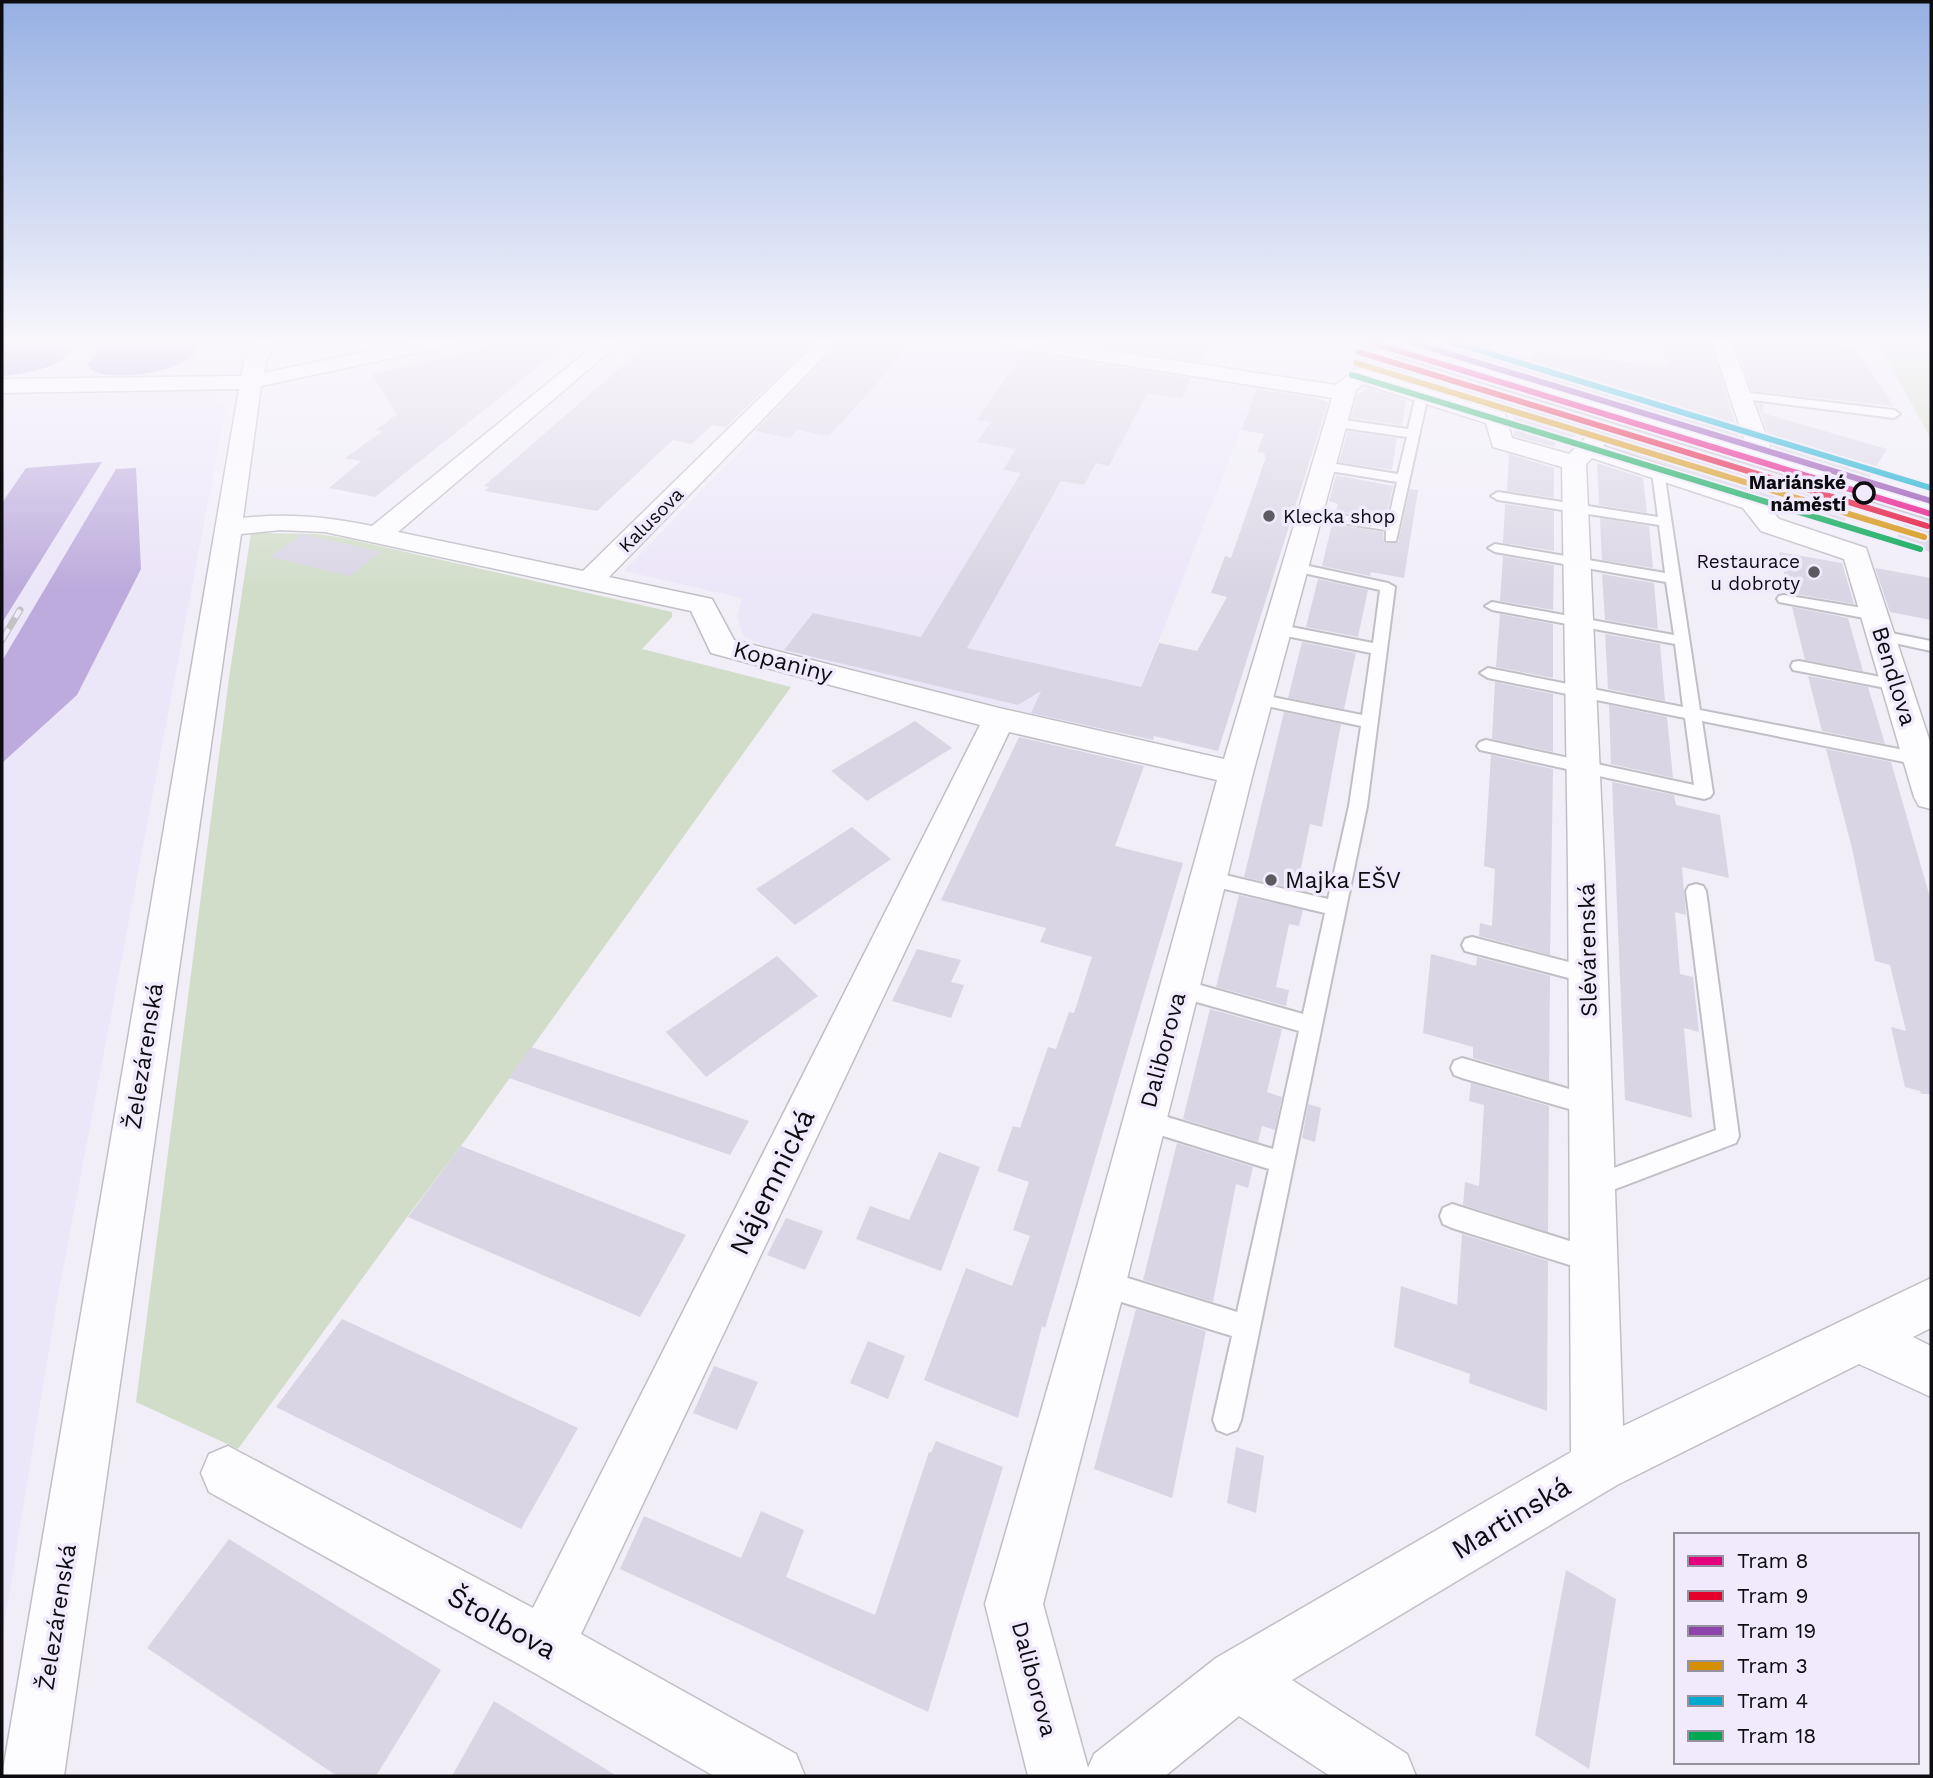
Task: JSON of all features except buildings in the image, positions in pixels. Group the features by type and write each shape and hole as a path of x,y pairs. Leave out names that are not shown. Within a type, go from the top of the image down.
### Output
{"main road":[{"path":"1654,423 1763,460 1931,511"}],"street":[{"name":"Železárenská","path":"33,1776 245,423"},
{"path":"377,535 513,423"},
{"name":"Kalusova","path":"590,580 747,423"},
{"path":"1498,423 1501,442 1585,451 1658,472"},
{"path":"1751,423 1763,460"},
{"name":"Daliborova","path":"1059,1776 1014,1604 1102,1283 1236,773 1337,424"},
{"name":"Slévárenská","path":"1585,451 1575,508 1584,767 1598,1466"},
{"name":"Bendlova","path":"1658,472 1752,503 1770,526 1856,555 1931,797"},
{"name":"Kopaniny","path":"228,527 265,522 310,522 702,605 722,646 999,719 1236,773"},
{"name":"Nájemnická","path":"545,1646 999,719"},
{"name":"Martinská","path":"1116,1776 1237,1679 1598,1466 1931,1302"},
{"path":"1858,1337 1931,1372"},
{"name":"Štolbova","path":"228,1473 545,1646 774,1776"},
{"path":"1237,1679 1385,1776"}],"lane":[{"path":"1309,514 1392,533 1415,423"},
{"path":"1337,424 1413,433"},
{"path":"1324,466 1404,479"},
{"path":"1486,747 1704,793 1658,472"},
{"path":"1498,496 1665,522"},
{"path":"1495,548 1674,579"},
{"path":"1227,1420 1334,908 1358,806 1388,587 1294,568"},
{"path":"1784,599 1878,626 1931,646"},
{"path":"1492,606 1682,641"},
{"path":"1276,629 1378,649"},
{"path":"1799,666 1896,685"},
{"path":"1488,673 1919,759"},
{"path":"1257,699 1368,722"},
{"path":"1208,878 1334,908"},
{"path":"1592,1187 1728,1136 1696,891"},
{"path":"1472,945 1588,975"},
{"path":"1179,988 1311,1025"},
{"path":"1462,1068 1590,1105"},
{"path":"1144,1121 1282,1162"},
{"path":"1452,1216 1592,1261"},
{"path":"1102,1283 1245,1327"}],"shaded area":[{"path":"2,423 223,423 56,1306 2,1638"},
{"path":"768,423 1243,423 1122,735 785,655 743,636 737,616 742,598 624,571"},
{"path":"102,462 2,623 2,503 26,468"},
{"path":"136,468 141,569 77,695 2,763 2,661 116,469"}],"green space":[{"path":"1922,423 1931,423 1931,439"},
{"path":"251,533 317,534 344,538 672,612 672,617 642,649 791,687 461,1146 238,1449 136,1402 229,678"}],"railway":[{"path":"2,640 20,610"}],"tram line":[{"name":"18","path":"1509,423 1920,549"},
{"name":"3","path":"1552,423 1924,537"},
{"name":"9","path":"1591,423 1927,526"},
{"name":"8","path":"1634,423 1931,514"},
{"name":"19","path":"1676,423 1931,501"},
{"name":"4","path":"1717,423 1931,488"}],"place":[{"name":"Mariánské náměstí","path":"1864,493"},
{"name":"Klecka shop","path":"1269,516"},
{"name":"Restaurace u dobroty","path":"1814,572"},
{"name":"Majka EŠV","path":"1271,880"}]}
